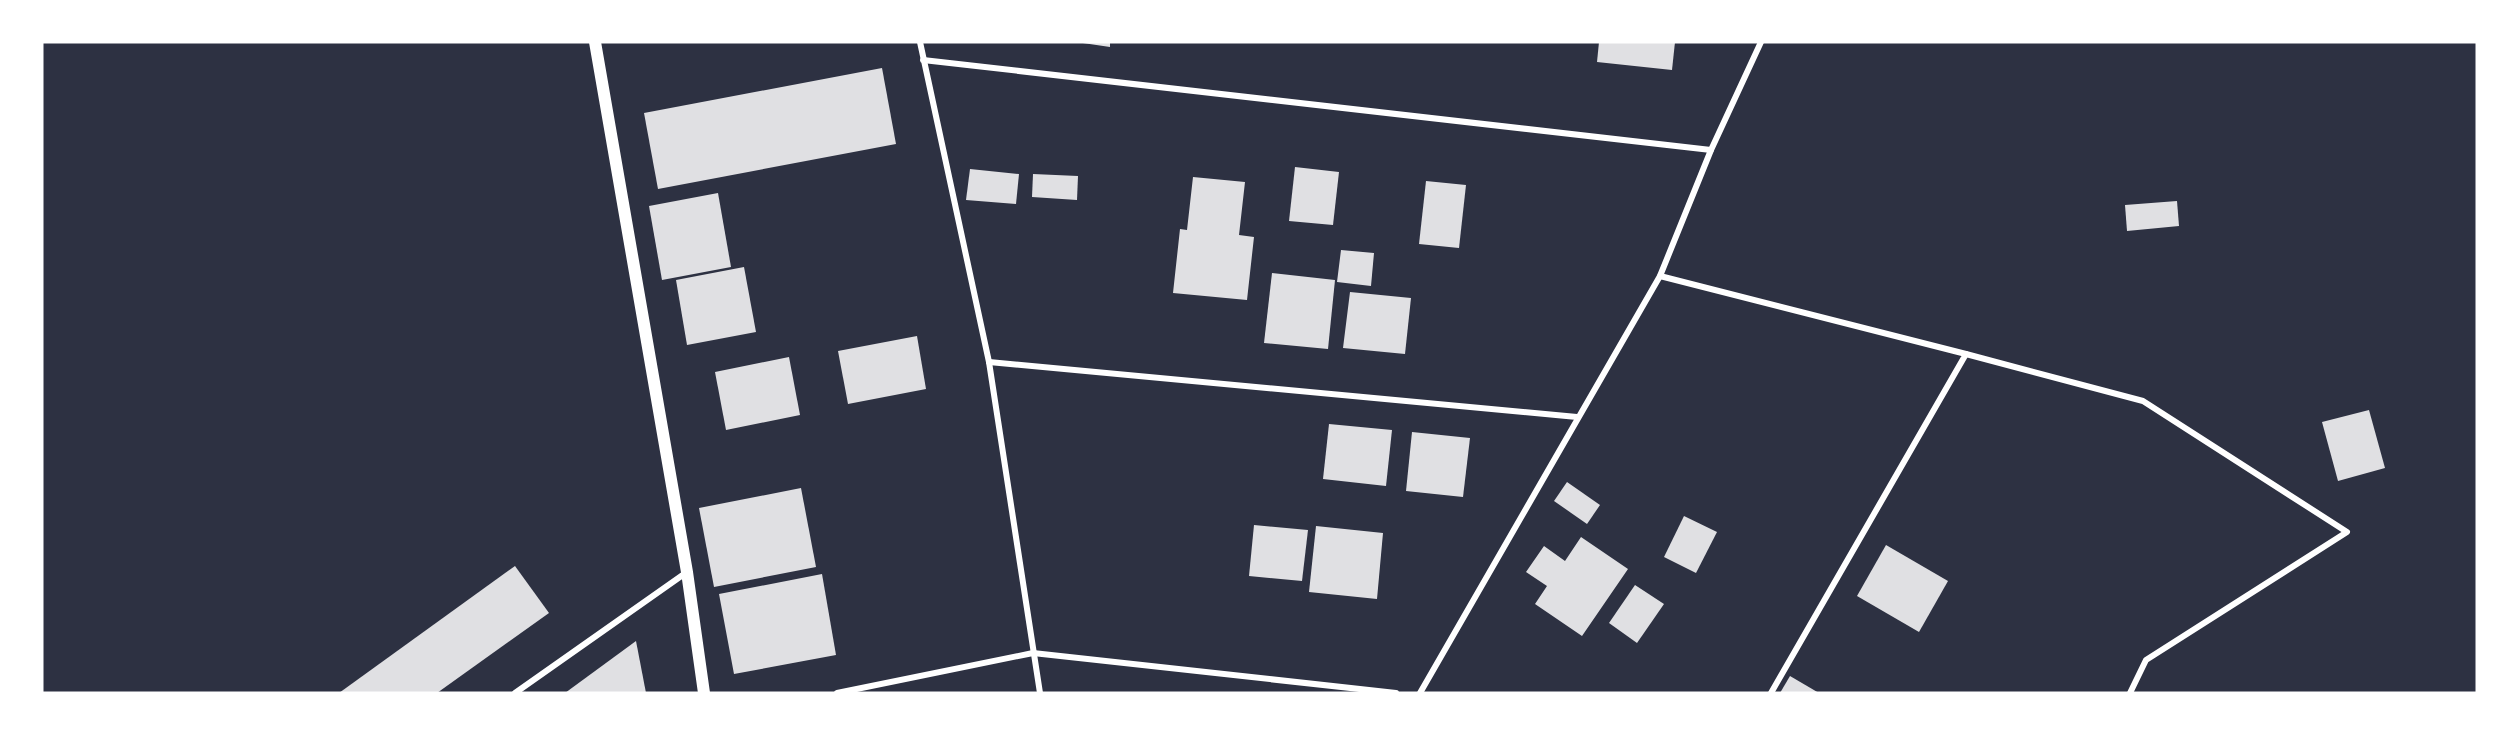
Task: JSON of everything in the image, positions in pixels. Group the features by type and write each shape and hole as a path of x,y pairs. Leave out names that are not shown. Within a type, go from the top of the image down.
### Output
{"main road":[{"path":"595,42 687,572 704,693"}],"street":[{"path":"920,42 989,362 1040,693"},
{"path":"1420,693 1660,276 1711,150 1761,42"},
{"path":"923,60 1711,150"},
{"path":"1660,276 2143,401 2347,532 2146,660 2130,693"},
{"path":"1771,693 1966,354"},
{"path":"989,362 1577,417"},
{"path":"515,693 687,572"},
{"path":"837,693 1033,653 1396,693"}],"building":[{"path":"1076,42 1110,42 1110,47"},
{"path":"1599,42 1675,42 1672,70 1597,62"},
{"path":"882,68 896,144 658,189 644,113"},
{"path":"1295,167 1339,172 1333,225 1289,221"},
{"path":"970,169 1019,174 1016,204 966,200"},
{"path":"1033,174 1078,176 1077,200 1032,197"},
{"path":"1193,177 1245,182 1239,235 1254,237 1247,300 1173,293 1180,229 1187,230"},
{"path":"1426,181 1466,185 1459,248 1419,244"},
{"path":"718,193 731,267 662,280 649,206"},
{"path":"2177,201 2179,226 2127,231 2125,205"},
{"path":"1341,250 1374,253 1371,286 1337,282"},
{"path":"744,267 756,332 687,345 676,280"},
{"path":"1272,273 1335,280 1328,349 1264,343"},
{"path":"1350,292 1411,298 1405,354 1343,348"},
{"path":"917,336 926,389 848,404 838,351"},
{"path":"789,357 800,415 726,430 715,372"},
{"path":"2369,410 2385,468 2338,481 2322,422"},
{"path":"1329,424 1392,430 1386,486 1323,479"},
{"path":"1412,432 1470,438 1463,497 1406,491"},
{"path":"1567,482 1600,505 1587,524 1554,501"},
{"path":"801,488 816,567 714,587 699,508"},
{"path":"1684,516 1717,532 1696,573 1664,557"},
{"path":"1254,525 1308,530 1302,581 1249,576"},
{"path":"1316,526 1383,533 1377,599 1309,592"},
{"path":"1581,537 1628,569 1582,636 1535,604 1547,586 1526,572 1544,546 1565,561"},
{"path":"1886,545 1948,581 1919,632 1857,596"},
{"path":"515,566 549,613 437,693 339,693"},
{"path":"822,574 836,655 734,674 719,594"},
{"path":"1635,585 1664,604 1637,643 1609,623"},
{"path":"636,641 646,693 565,693"},
{"path":"1790,676 1819,693 1780,693"}]}
